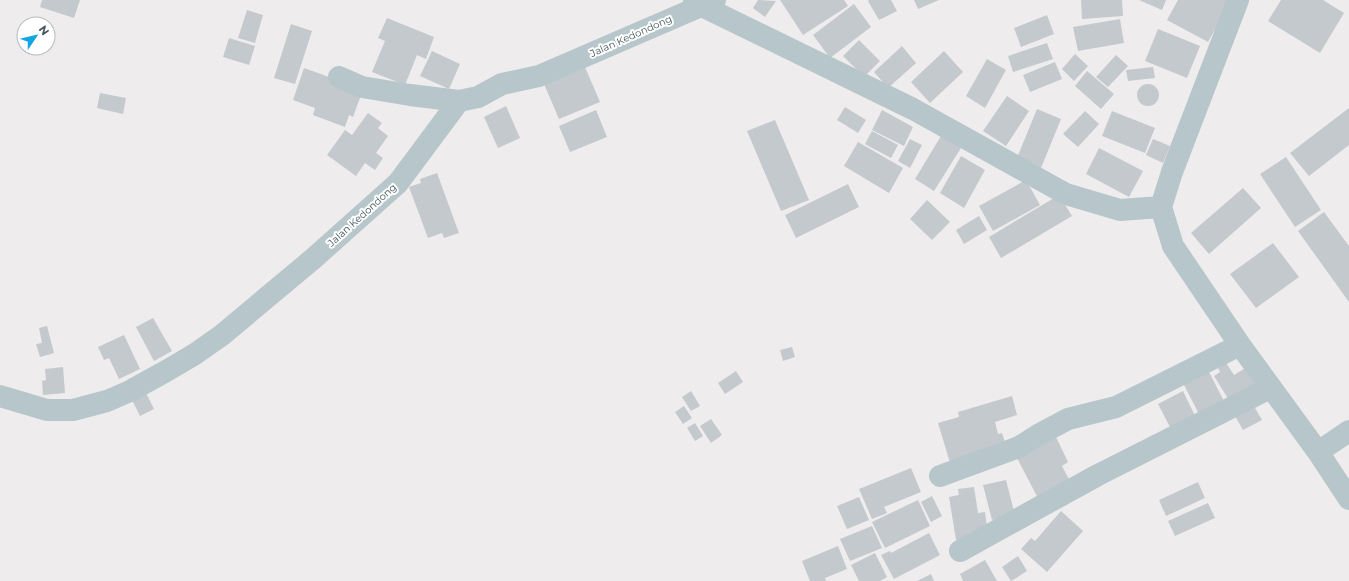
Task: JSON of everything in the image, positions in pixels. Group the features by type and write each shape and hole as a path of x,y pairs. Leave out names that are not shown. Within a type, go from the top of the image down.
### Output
{"street":[{"path":"1238,0 1172,172 1162,207 1173,246 1240,345 1318,452 1349,499"},
{"path":"701,2 913,109 1066,194 1120,210 1162,207"},
{"name":"Jalan Kedondong","path":"0,396 47,410 73,410 107,401 130,391 168,370 195,354 222,335 308,263 398,182 459,101 478,97 502,84 539,76 701,2"},
{"path":"338,77 362,87 459,101"},
{"path":"940,476 1020,448 1038,435 1068,419 1116,406 1240,345"},
{"path":"960,551 1098,475 1270,388"},
{"path":"1318,452 1349,431"}],"building":[{"path":"42,0 80,0 74,18 40,7"},
{"path":"758,0 776,1 765,17 753,8"},
{"path":"780,0 844,0 848,6 803,35"},
{"path":"891,0 897,11 879,20 868,1"},
{"path":"914,0 939,0 918,9"},
{"path":"1081,0 1122,0 1123,16 1082,19"},
{"path":"1139,0 1166,0 1162,10"},
{"path":"1178,0 1231,0 1208,42 1167,20"},
{"path":"1281,0 1323,0 1344,13 1320,53 1268,21"},
{"path":"854,4 871,27 830,58 813,35"},
{"path":"247,10 263,15 255,43 238,38"},
{"path":"1047,15 1054,34 1021,47 1014,28"},
{"path":"387,18 434,37 426,59 417,55 405,85 372,72 385,41 378,38"},
{"path":"1120,19 1124,43 1078,51 1073,27"},
{"path":"291,24 312,31 295,84 274,78"},
{"path":"1158,29 1200,46 1187,78 1145,61"},
{"path":"229,38 255,46 249,65 223,57"},
{"path":"859,40 880,61 864,77 843,56"},
{"path":"1047,43 1053,59 1013,72 1008,56"},
{"path":"902,46 916,63 888,88 874,72"},
{"path":"432,51 460,64 449,89 420,76"},
{"path":"944,51 963,72 930,103 911,82"},
{"path":"1075,54 1088,66 1074,81 1062,69"},
{"path":"1116,55 1128,66 1108,87 1096,77"},
{"path":"987,59 1006,70 985,108 966,96"},
{"path":"1055,62 1062,79 1030,92 1023,75"},
{"path":"585,67 600,102 559,119 544,84"},
{"path":"1153,67 1155,78 1128,81 1126,70"},
{"path":"304,68 354,86 361,95 353,117 349,115 345,127 313,115 315,108 293,100"},
{"path":"1087,71 1114,94 1101,109 1075,86"},
{"path":"1148,84 1152,85 1158,91 1158,99 1152,105 1148,106 1144,105 1138,99 1137,95 1138,91 1144,85"},
{"path":"100,93 126,98 123,114 97,108"},
{"path":"1007,96 1029,111 1006,146 983,131"},
{"path":"506,106 520,138 498,148 484,117"},
{"path":"845,107 866,120 858,133 837,120"},
{"path":"1349,108 1349,145 1309,176 1290,153"},
{"path":"1037,109 1061,119 1041,168 1017,158"},
{"path":"596,110 607,137 570,152 559,126"},
{"path":"882,110 913,127 904,146 872,130"},
{"path":"1085,111 1099,124 1078,147 1063,134"},
{"path":"1112,111 1155,128 1145,153 1102,136"},
{"path":"368,113 382,123 378,128 388,136 376,153 383,158 375,170 365,163 356,176 327,155 345,130 352,135"},
{"path":"775,120 809,200 781,211 747,131"},
{"path":"872,131 898,145 891,158 865,144"},
{"path":"941,136 961,148 934,191 915,179"},
{"path":"910,139 922,145 910,168 898,161"},
{"path":"1153,139 1170,146 1163,163 1146,155"},
{"path":"858,142 903,168 889,193 844,166"},
{"path":"1099,148 1143,171 1129,197 1086,174"},
{"path":"961,156 985,170 964,208 940,193"},
{"path":"1286,157 1321,210 1295,227 1260,174"},
{"path":"437,173 459,233 444,238 442,233 428,238 409,187 421,183 420,179"},
{"path":"1026,180 1040,205 993,231 979,206"},
{"path":"848,184 859,207 796,238 785,215"},
{"path":"1243,188 1261,208 1209,254 1191,233"},
{"path":"1059,195 1072,216 1001,258 989,237"},
{"path":"927,200 950,222 932,240 910,219"},
{"path":"1324,212 1349,246 1349,302 1298,231"},
{"path":"979,216 987,230 964,244 956,230"},
{"path":"1273,243 1299,277 1256,308 1230,274"},
{"path":"153,318 172,351 154,361 136,327"},
{"path":"47,326 54,353 40,357 36,344 42,343 39,328"},
{"path":"124,335 140,369 119,379 109,358 104,360 98,347"},
{"path":"792,347 795,357 783,361 780,350"},
{"path":"1226,363 1234,375 1247,367 1260,388 1232,405 1214,376 1220,372 1218,368"},
{"path":"63,367 65,393 43,395 42,381 46,380 45,369"},
{"path":"1207,368 1226,405 1201,418 1182,381"},
{"path":"736,371 743,382 725,394 718,383"},
{"path":"143,387 154,409 140,416 129,394"},
{"path":"691,391 700,406 691,411 682,397"},
{"path":"1183,391 1197,420 1172,431 1158,404"},
{"path":"1012,396 1017,415 995,422 998,434 1002,433 1007,449 951,466 938,423 959,417 958,412"},
{"path":"684,406 692,418 683,424 675,412"},
{"path":"1254,406 1262,420 1243,430 1235,416"},
{"path":"711,419 722,435 711,443 700,426"},
{"path":"695,423 703,436 695,441 687,428"},
{"path":"1056,437 1068,462 1062,466 1072,485 1040,502 1017,458"},
{"path":"911,468 921,492 884,507 887,513 872,519 859,489"},
{"path":"1006,480 1015,515 992,520 983,485"},
{"path":"1198,482 1205,498 1166,516 1159,500"},
{"path":"974,487 978,513 985,512 988,535 956,540 949,497 959,495 958,489"},
{"path":"932,496 942,516 931,522 921,502"},
{"path":"859,497 869,520 847,529 837,506"},
{"path":"918,500 930,526 885,548 872,522"},
{"path":"1208,503 1215,518 1175,536 1168,521"},
{"path":"1061,511 1083,531 1047,572 1021,549 1031,538 1035,541"},
{"path":"872,526 882,548 850,561 840,539"},
{"path":"929,533 940,555 894,579 881,555 890,551 891,553"},
{"path":"838,546 847,569 825,578 826,581 810,581 802,561"},
{"path":"875,553 887,577 880,581 859,581 851,565"},
{"path":"1018,556 1027,571 1011,581 1002,567"},
{"path":"985,560 997,581 963,581 960,574"},
{"path":"931,574 934,581 917,581"}]}
